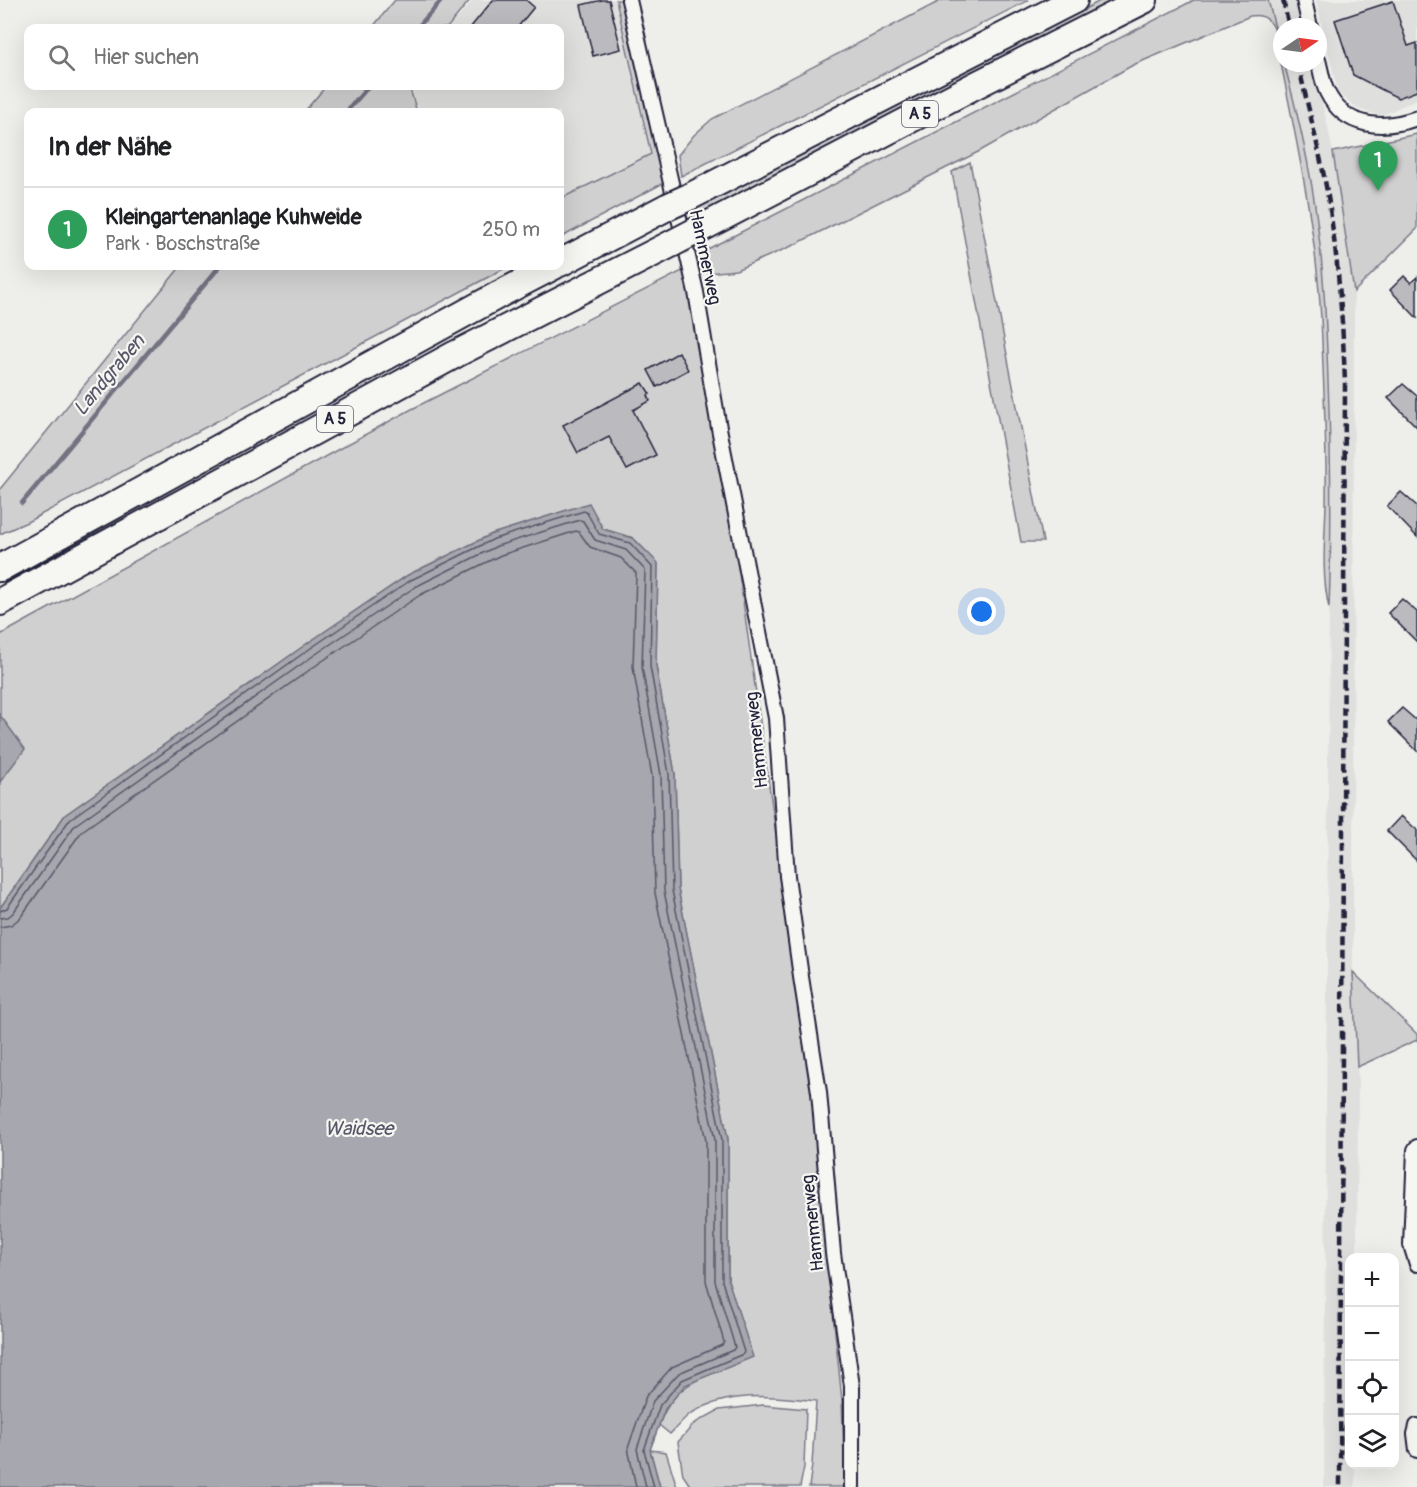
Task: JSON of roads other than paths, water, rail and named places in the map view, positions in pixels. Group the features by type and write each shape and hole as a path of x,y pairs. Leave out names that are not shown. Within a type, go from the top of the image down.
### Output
{"highway":[{"name":"A 5","path":"564,261 1074,0"},
{"name":"A 5","path":"0,602 446,359 1144,0"},
{"name":"A 5","path":"0,568 546,270"}],"street":[{"name":"Hammerweg","path":"629,0 696,292 719,428 776,718 787,876 819,1092 833,1252 852,1386 852,1487"},
{"path":"1304,0 1308,18"},
{"path":"1322,72 1328,93 1334,103 1353,119 1375,126 1387,126 1417,118"},
{"path":"1417,1147 1415,1150 1411,1245 1417,1264"},
{"path":"1417,1426 1415,1434 1417,1450"}],"water":[{"name":"Waidsee","path":"589,503 603,529 633,538 658,563 656,666 675,774 678,889 728,1139 728,1280 753,1357 685,1385 665,1409 650,1450 660,1487 0,1487 0,908 65,815 305,645 408,575 492,534"},
{"path":"0,715 25,749 0,782"}],"waterway":[{"name":"Landgraben","path":"421,24 442,0"},
{"name":"Landgraben","path":"350,108 365,90"},
{"name":"Landgraben","path":"22,503 217,270"}],"railway":[{"path":"1283,0 1287,18"},
{"path":"1300,72 1332,220 1340,290 1345,384 1340,1487"}],"place":[{"name":"Kleingartenanlage Kuhweide","path":"1378,191"}]}
